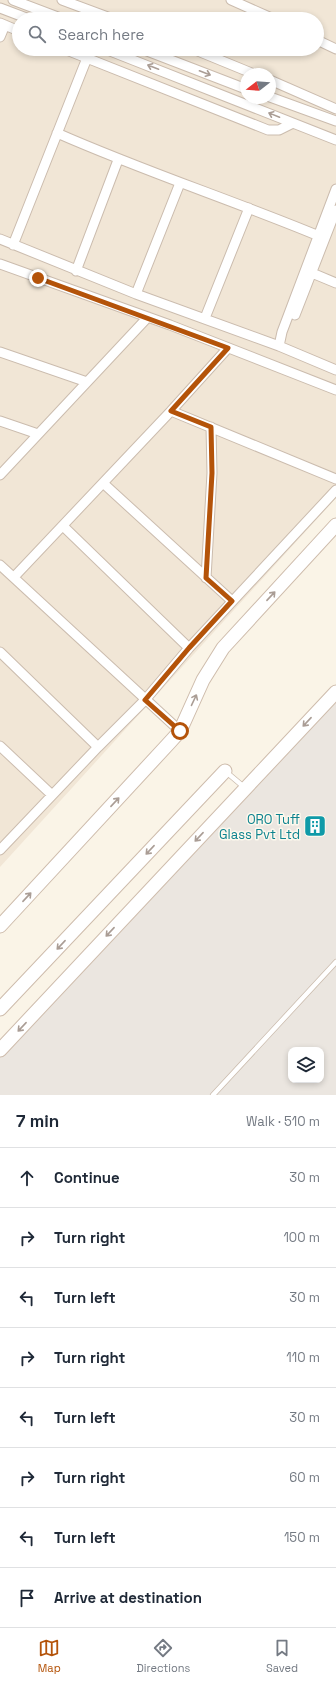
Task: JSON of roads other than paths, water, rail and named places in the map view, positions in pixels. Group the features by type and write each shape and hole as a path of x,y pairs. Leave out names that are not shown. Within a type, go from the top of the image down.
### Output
{"main road":[{"path":"0,926 180,731 203,680 223,648 336,525"},
{"path":"0,1050 335,694"},
{"path":"0,1009 225,771"}],"street":[{"path":"13,0 45,12"},
{"path":"62,0 94,12"},
{"path":"231,0 258,12"},
{"path":"0,8 12,13"},
{"path":"0,37 2,24 12,28"},
{"path":"324,43 336,49"},
{"path":"82,56 268,130 279,130 292,123"},
{"path":"123,56 336,140"},
{"path":"160,56 240,87"},
{"path":"210,56 240,68"},
{"path":"13,245 87,58"},
{"path":"276,83 336,108"},
{"path":"276,99 336,121"},
{"path":"57,134 118,160 249,208 319,236"},
{"path":"76,270 118,160"},
{"path":"136,294 180,183"},
{"path":"280,343 282,332 336,189"},
{"path":"205,318 249,208"},
{"path":"280,343 288,333 336,210"},
{"path":"0,240 136,294 280,343 336,370"},
{"path":"0,264 148,317 336,390"},
{"path":"312,273 336,283"},
{"path":"0,475 148,317"},
{"path":"14,577 103,484 228,348"},
{"path":"0,352 87,382"},
{"path":"171,411 336,479"},
{"path":"0,421 38,434"},
{"path":"206,578 212,473 211,427"},
{"path":"103,484 232,601"},
{"path":"0,849 145,700 189,648 336,490"},
{"path":"62,526 189,648"},
{"path":"0,565 180,731"},
{"path":"0,652 98,747"},
{"path":"0,746 52,795"}],"lane":[{"path":"225,771 246,788"},
{"path":"212,1095 336,962"}],"place":[{"name":"ORO Tuff Glass Pvt Ltd","path":"315,826"}]}
